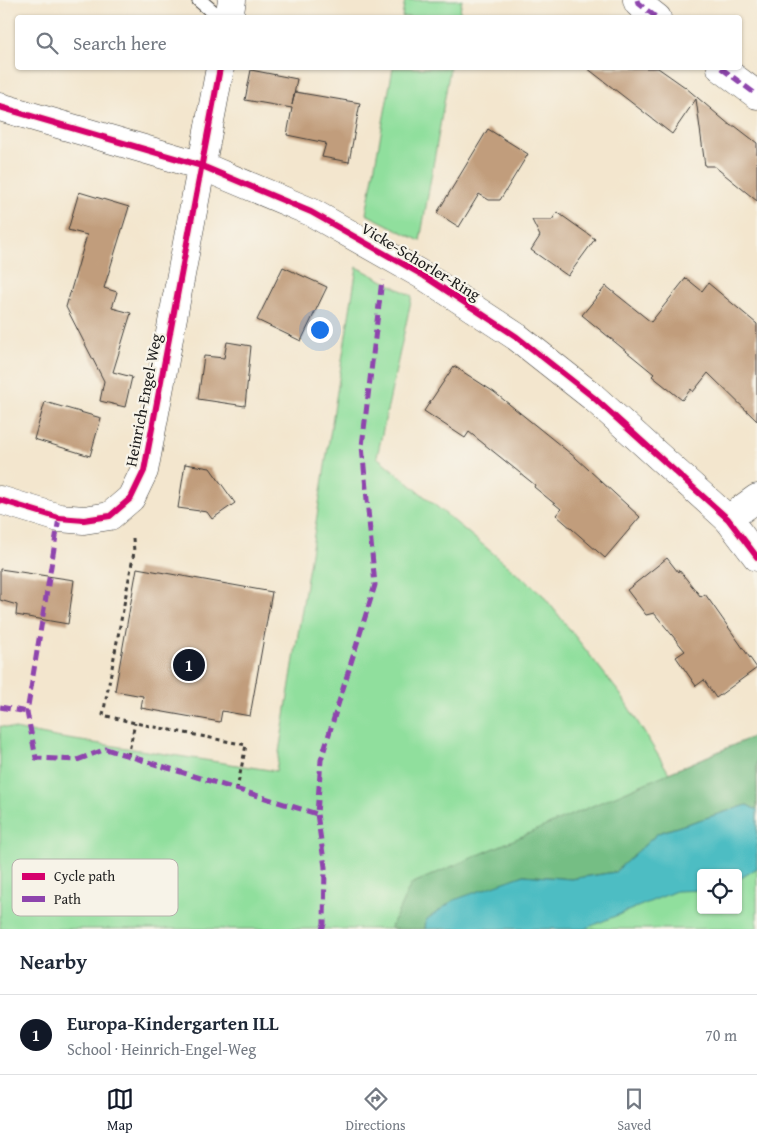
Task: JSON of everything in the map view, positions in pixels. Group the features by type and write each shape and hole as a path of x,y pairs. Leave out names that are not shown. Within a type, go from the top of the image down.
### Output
{"street":[{"path":"230,15 232,0"},
{"path":"637,0 638,3 653,15"},
{"name":"Heinrich-Engel-Weg","path":"0,500 59,518 84,520 110,516 131,498 144,471 220,70"},
{"path":"724,70 757,95"},
{"name":"Vicke-Schorler-Ring","path":"0,106 202,166 311,212 424,276 510,332 593,396 728,519 757,556"},
{"path":"728,519 757,498"}],"lane":[{"path":"199,0 216,15"}],"path":[{"path":"131,498 134,552 103,714 135,723 246,746 237,789"},
{"path":"128,756 135,723"}],"green space":[{"path":"405,0 462,0 459,15 402,15"},
{"path":"393,70 450,70 420,241 366,214"},
{"path":"357,267 412,296 377,457 542,594 621,695 669,773 757,735 757,929 0,929 0,726 55,737 276,771"},
{"path":"757,735 757,810 747,805 658,833 615,872 571,879 524,875 426,920 425,929 392,929 391,927 411,884"}],"water":[{"path":"747,805 757,810 757,868 742,877 742,869 697,869 697,890 676,891 584,929 425,929 426,920 454,900 524,875 571,879 615,872 658,833"}],"building":[{"path":"251,70 297,79 292,105 295,92 360,103 349,162 322,157 326,143 287,135 292,108 245,100"},
{"path":"590,70 661,70 685,87 731,126 735,126 757,143 757,201 714,166 705,166 696,99 672,134"},
{"path":"488,129 528,154 500,200 489,200 479,194 459,227 437,213"},
{"path":"79,192 129,207 104,288 117,292 112,308 131,313 113,372 132,377 125,407 100,401 104,381 66,307 87,235 68,230"},
{"path":"557,212 595,239 568,276 531,250 540,236 532,220 552,220"},
{"path":"283,267 327,287 301,341 257,320"},
{"path":"686,278 702,291 708,283 757,324 757,421 708,373 693,392 691,389 682,400 652,376 654,374 582,315 606,286 651,322"},
{"path":"227,342 251,346 245,406 198,399 204,356 224,358"},
{"path":"454,366 494,392 576,458 640,517 605,558 556,515 561,509 534,487 535,485 469,432 465,438 424,411"},
{"path":"45,402 101,418 90,456 34,439"},
{"path":"185,464 210,468 235,503 212,519 207,512 178,508"},
{"path":"667,558 701,597 705,594 757,668 716,698 704,680 696,686 676,657 685,651 654,613 646,615 627,590"},
{"path":"137,568 272,592 250,716 222,711 220,722 141,708 143,696 115,691"},
{"path":"0,569 74,580 68,624 16,615 17,605 0,600"}],"marked path":[{"path":"637,0 638,3 653,15"},
{"path":"724,70 757,95"},
{"path":"322,929 324,924 325,867 317,814 321,760 375,585 362,446 382,280"},
{"path":"59,518 27,712 36,758 77,760 106,749 317,814"},
{"path":"0,707 27,712"}],"cycle path":[{"path":"0,500 59,518 84,520 110,516 131,498 144,471 220,70"},
{"path":"0,107 202,166 311,212 424,276 517,337 593,397 728,519 757,557"}],"place":[{"name":"Europa-Kindergarten ILL","path":"189,665"}]}
